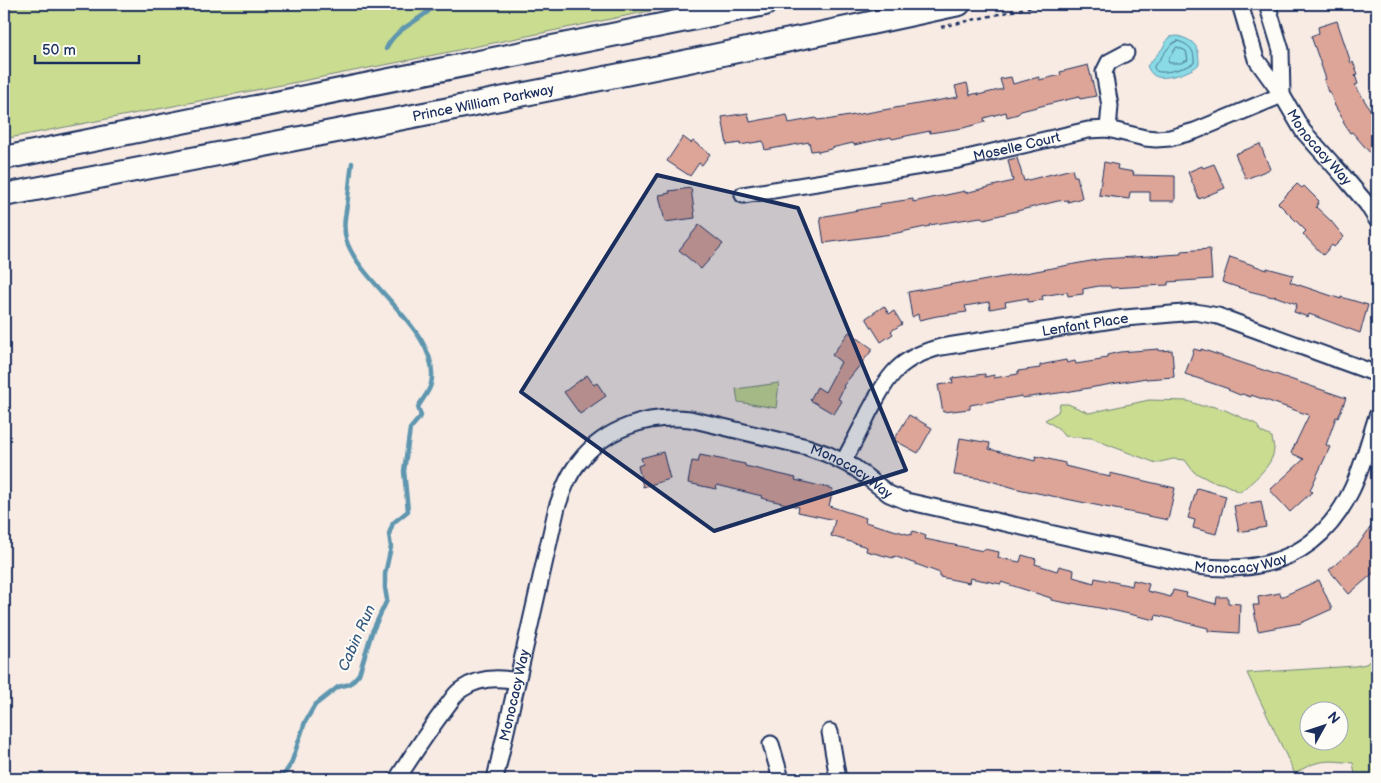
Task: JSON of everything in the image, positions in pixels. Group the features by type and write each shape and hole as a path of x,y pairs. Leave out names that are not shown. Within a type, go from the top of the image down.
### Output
{"highway":[{"path":"4,158 765,4"},
{"name":"Prince William Parkway","path":"4,195 387,122 960,4"}],"street":[{"name":"Monocacy Way","path":"1240,4 1256,59 1282,95 1303,130 1350,184 1377,220"},
{"name":"Monocacy Way","path":"1267,4 1281,50 1282,95"},
{"path":"1108,129 1110,111 1104,72 1109,62 1122,60"},
{"name":"Moselle Court","path":"743,195 958,160 1075,133 1108,129 1145,138 1170,138 1195,131 1282,95"},
{"name":"Lenfant Place","path":"844,461 881,390 892,374 909,359 920,353 941,347 1125,318 1195,312 1218,316 1377,374"},
{"name":"Monocacy Way","path":"495,779 557,507 565,485 579,462 595,445 610,434 646,420 672,417 690,420 807,447 828,454 844,461 889,494 906,501 1221,570 1251,568 1275,562 1296,553 1327,528 1341,510 1353,488 1377,416"},
{"path":"397,779 428,731 457,692 485,679 503,678 517,681"},
{"path":"830,732 838,779"},
{"path":"772,744 780,779"}],"highlighted area":[{"path":"657,175 798,208 906,470 714,531 521,392"}],"green space":[{"path":"4,4 684,4 405,61 4,139"},
{"path":"779,383 776,408 738,402 736,389"},
{"path":"1149,400 1188,401 1202,406 1211,406 1225,410 1256,424 1261,432 1272,437 1273,455 1261,473 1240,492 1194,472 1185,460 1173,459 1156,463 1092,438 1064,436 1058,428 1045,420 1058,412 1060,404 1068,404 1089,413"},
{"path":"1377,655 1377,779 1356,779 1353,763 1336,761 1316,763 1295,774 1247,673 1366,664"}],"water":[{"path":"1178,36 1195,45 1199,64 1191,70 1178,75 1159,77 1154,75 1147,66 1170,37"}],"building":[{"path":"1337,21 1351,63 1353,62 1358,74 1355,75 1358,84 1355,85 1377,121 1377,161 1352,132 1350,133 1343,122 1330,92 1328,92 1324,80 1326,79 1311,36 1319,33 1318,27"},
{"path":"1088,65 1096,96 1080,99 1079,97 1057,102 1021,111 1018,114 1007,117 1006,112 984,118 985,122 963,128 930,133 930,131 892,139 891,137 854,145 853,143 818,152 818,150 811,151 809,142 765,150 763,141 727,145 722,117 748,113 750,122 787,115 789,123 816,118 817,120 826,120 958,97 955,86 967,83 970,95 978,93 978,95 1003,89 1000,79 1011,77 1013,84 1039,77 1039,80 1061,75 1060,72"},
{"path":"683,137 691,143 693,141 710,154 702,165 699,163 690,176 667,161"},
{"path":"1260,144 1270,169 1246,179 1235,154"},
{"path":"1017,158 1024,181 1072,169 1074,176 1077,176 1082,198 1068,202 1068,200 1058,201 984,219 981,217 929,225 892,234 824,243 820,217 880,206 879,204 913,199 913,202 965,191 965,193 1013,181 1008,160"},
{"path":"1104,162 1118,165 1117,169 1134,172 1133,175 1175,176 1175,201 1150,201 1150,192 1130,192 1129,199 1099,195"},
{"path":"1214,164 1225,188 1199,199 1188,172 1202,166 1203,168"},
{"path":"1297,184 1302,188 1304,186 1319,201 1316,207 1344,237 1334,247 1332,245 1323,255 1303,234 1306,231 1278,203"},
{"path":"691,188 695,218 665,222 659,195 670,193 669,191"},
{"path":"699,225 723,244 701,269 679,250"},
{"path":"1210,249 1212,279 1168,282 1168,285 1111,288 1110,286 1099,286 1083,289 1083,294 1068,296 1067,292 1042,296 1043,300 1028,302 1028,298 1005,302 1006,306 990,309 989,302 965,306 967,312 919,320 918,314 912,317 908,292 965,282 965,284 1102,259 1181,254 1181,251"},
{"path":"1230,257 1267,270 1267,268 1293,275 1290,282 1341,299 1341,297 1368,305 1360,333 1309,314 1308,317 1294,312 1297,304 1222,282"},
{"path":"884,306 889,314 894,311 902,324 891,331 893,334 881,342 866,318"},
{"path":"849,332 873,349 843,386 838,399 842,401 834,414 810,400 817,387 825,392 841,362 832,355"},
{"path":"1159,349 1159,351 1172,350 1174,377 1146,378 1066,392 1022,398 1022,396 970,405 970,409 943,412 938,385 953,383 952,378 985,374 985,377 994,375 994,378 1018,374 1018,371 1040,368 1040,365 1066,360 1067,363 1075,361 1076,364 1101,360 1101,358 1107,357 1107,355 1120,352"},
{"path":"1194,349 1201,351 1201,349 1346,398 1338,418 1336,417 1326,445 1330,447 1310,490 1312,492 1290,512 1270,490 1304,459 1291,453 1309,415 1251,395 1251,397 1240,395 1229,389 1185,374"},
{"path":"587,375 594,385 597,383 606,396 580,414 564,392"},
{"path":"909,415 932,428 918,453 894,440"},
{"path":"960,438 990,443 989,449 1035,461 1036,456 1065,463 1065,466 1110,477 1110,473 1175,488 1168,520 1018,489 984,479 954,475"},
{"path":"663,452 670,479 643,487 638,466 643,464 641,458"},
{"path":"700,455 745,464 745,466 833,489 829,506 866,518 865,522 911,535 913,531 926,536 925,539 983,551 984,549 999,552 998,558 1020,562 1022,555 1036,559 1035,564 1057,571 1059,566 1074,570 1073,577 1094,583 1095,578 1132,586 1133,580 1149,584 1147,591 1171,597 1173,590 1187,593 1186,596 1216,604 1217,597 1228,597 1228,603 1240,604 1239,633 1208,631 1208,628 1156,615 1155,620 1051,600 1051,598 1001,582 1001,584 970,578 969,583 940,577 940,573 894,556 893,558 866,551 867,547 831,536 835,520 798,512 799,507 761,498 762,496 717,485 716,489 688,483 692,461 698,462"},
{"path":"1197,488 1226,496 1216,534 1193,528 1195,520 1188,518"},
{"path":"1261,501 1266,527 1239,532 1234,506"},
{"path":"1377,518 1377,570 1349,594 1329,570 1358,545"},
{"path":"1319,580 1332,609 1301,623 1258,631 1253,605 1259,605 1258,597 1280,593 1281,597"}],"waterway":[{"name":"Cabin Run","path":"386,49 396,35 436,4"},
{"name":"Cabin Run","path":"281,779 291,764 305,722 315,705 338,687 350,684 359,674 372,632 387,600 385,574 391,547 389,534 393,523 408,511 404,471 410,429 421,416 418,407 431,384 431,365 425,346 398,309 366,273 354,256 346,239 345,222 352,163"}]}
